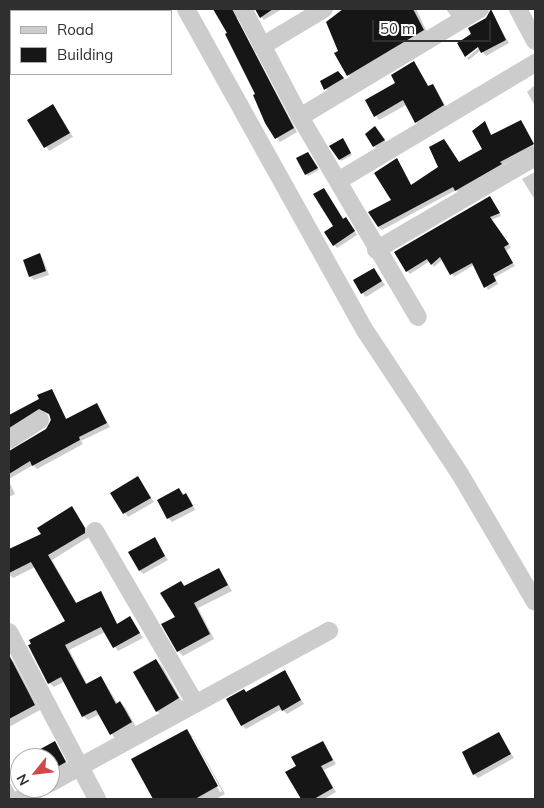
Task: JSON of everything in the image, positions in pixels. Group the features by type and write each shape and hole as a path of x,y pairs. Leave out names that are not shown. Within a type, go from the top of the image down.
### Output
{"street":[{"path":"186,9 366,332 460,474 535,602"},
{"path":"243,9 300,117 376,250 418,317"},
{"path":"262,46 324,9"},
{"path":"300,117 480,9"},
{"path":"525,13 535,41"},
{"path":"338,181 535,63"},
{"path":"376,250 535,157"},
{"path":"9,440 40,420"},
{"path":"95,531 195,703"},
{"path":"60,777 329,631"},
{"path":"9,632 97,799"}],"building":[{"path":"213,9 232,9 294,128 275,139 265,123 253,95 255,94 225,34 227,33"},
{"path":"255,9 273,9 260,18"},
{"path":"343,9 413,9 424,30 347,76 334,53 338,51 326,22"},
{"path":"491,9 506,40 481,53 478,47 465,57 457,43 471,34 468,28 486,18"},
{"path":"414,61 428,86 433,84 444,105 415,123 403,100 374,117 365,100 395,83 391,75"},
{"path":"338,71 344,78 324,90 320,81"},
{"path":"53,104 70,133 44,148 27,120"},
{"path":"521,120 534,144 500,162 502,164 455,191 453,187 378,227 368,212 391,200 374,173 397,158 411,185 438,167 429,147 444,139 459,162 482,149 472,131 485,121 491,135"},
{"path":"375,126 385,140 373,147 365,134"},
{"path":"343,138 351,153 339,160 329,146"},
{"path":"308,152 318,168 305,175 296,158"},
{"path":"324,188 343,219 346,217 355,231 333,246 324,232 333,226 313,194"},
{"path":"490,196 500,213 490,217 509,244 504,247 513,263 493,274 496,281 484,288 472,263 450,275 440,257 431,265 427,259 406,272 394,252"},
{"path":"40,253 46,271 29,277 23,260"},
{"path":"374,268 382,281 361,294 353,280"},
{"path":"52,389 66,419 97,403 107,423 79,437 80,440 32,466 30,461 9,474 9,451 46,429 51,420 49,414 39,409 9,428 9,415 39,399 37,395"},
{"path":"138,476 151,498 123,514 110,493"},
{"path":"179,488 183,495 186,493 193,506 167,519 157,500"},
{"path":"72,506 85,528 85,533 48,555 76,603 101,591 117,624 130,616 140,633 113,648 101,627 65,645 86,684 101,676 116,704 120,701 132,722 110,735 96,710 82,717 61,677 48,684 28,645 31,644 29,640 65,621 31,562 9,573 9,549 41,534 37,528"},
{"path":"155,537 165,556 139,571 128,552"},
{"path":"219,568 228,585 194,603 210,634 177,652 161,624 175,617 160,593 181,581 184,586"},
{"path":"9,655 35,705 9,719"},
{"path":"156,659 179,698 156,712 133,672"},
{"path":"285,670 301,700 282,711 279,705 241,726 226,699 244,689 246,692"},
{"path":"187,729 218,786 195,799 153,799 131,759"},
{"path":"499,732 511,754 473,775 462,752"},
{"path":"55,741 59,748 42,748"},
{"path":"323,741 333,760 321,766 333,788 314,799 301,799 285,772 296,766 291,757"},
{"path":"60,751 66,762 60,765"}]}
